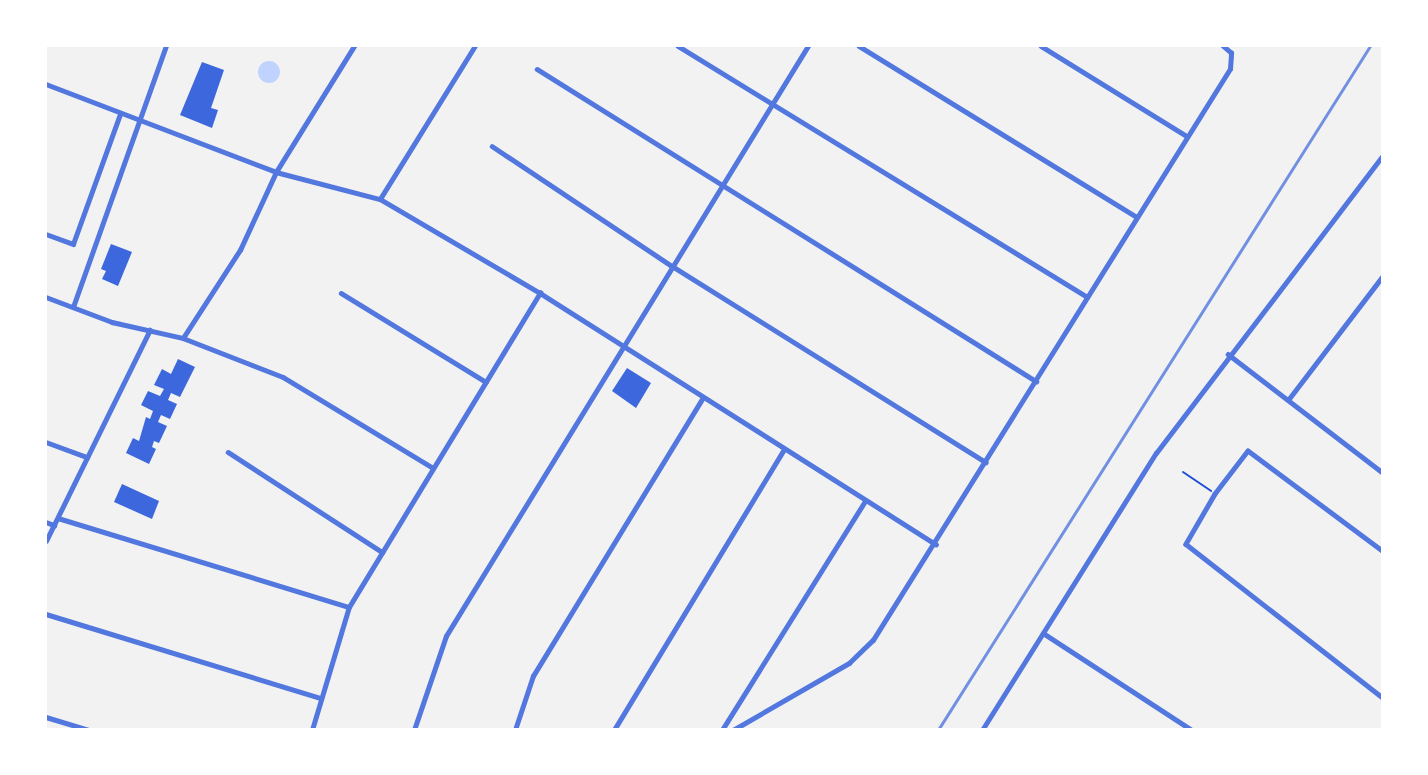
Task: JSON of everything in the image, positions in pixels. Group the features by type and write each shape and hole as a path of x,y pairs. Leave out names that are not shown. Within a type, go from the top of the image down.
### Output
{"street":[{"path":"73,307 142,121 166,46"},
{"path":"183,338 240,250 276,172 354,46"},
{"path":"380,199 475,46"},
{"path":"678,46 1087,297"},
{"path":"414,730 446,636 620,348 808,46"},
{"path":"859,46 1137,217"},
{"path":"1041,46 1187,136"},
{"path":"733,730 849,663 873,640 936,544 1232,60 1223,46"},
{"path":"537,69 1036,381"},
{"path":"46,84 276,172 380,199 540,293 620,348 936,544"},
{"path":"46,234 73,244 120,114"},
{"path":"492,146 672,266 986,462"},
{"path":"982,730 1156,453 1228,354 1382,156"},
{"path":"1288,400 1382,277"},
{"path":"341,293 486,382"},
{"path":"312,730 349,607 540,293"},
{"path":"46,297 183,338 283,377 433,468"},
{"path":"46,541 150,330"},
{"path":"1228,354 1382,471"},
{"path":"515,730 533,676 702,399"},
{"path":"46,442 87,457"},
{"path":"614,730 783,451"},
{"path":"228,452 382,552"},
{"path":"1382,551 1254,452 1242,454 1187,537 1191,552 1382,697"},
{"path":"722,730 865,501"},
{"path":"58,519 349,607"},
{"path":"46,522 54,525"},
{"path":"46,614 320,698"},
{"path":"1043,633 1192,730"},
{"path":"46,717 89,730"}],"path":[{"path":"1183,471 1215,494"}],"water":[{"path":"269,61 277,64 280,72 277,80 269,83 261,80 258,72 261,64"}],"building":[{"path":"202,62 224,70 211,108 218,110 212,128 180,115"},
{"path":"111,244 132,252 118,286 102,279 106,271 101,269"},
{"path":"178,359 195,367 180,397 171,393 168,400 177,404 170,419 161,415 158,422 167,426 159,443 154,441 152,447 156,449 149,464 126,453 133,438 139,441 146,417 150,419 153,411 141,405 148,391 160,396 164,389 154,385 162,369 171,374"},
{"path":"627,368 651,383 636,408 612,391"},
{"path":"122,484 159,501 152,519 114,502"}],"railway":[{"path":"938,730 1370,46"}]}
